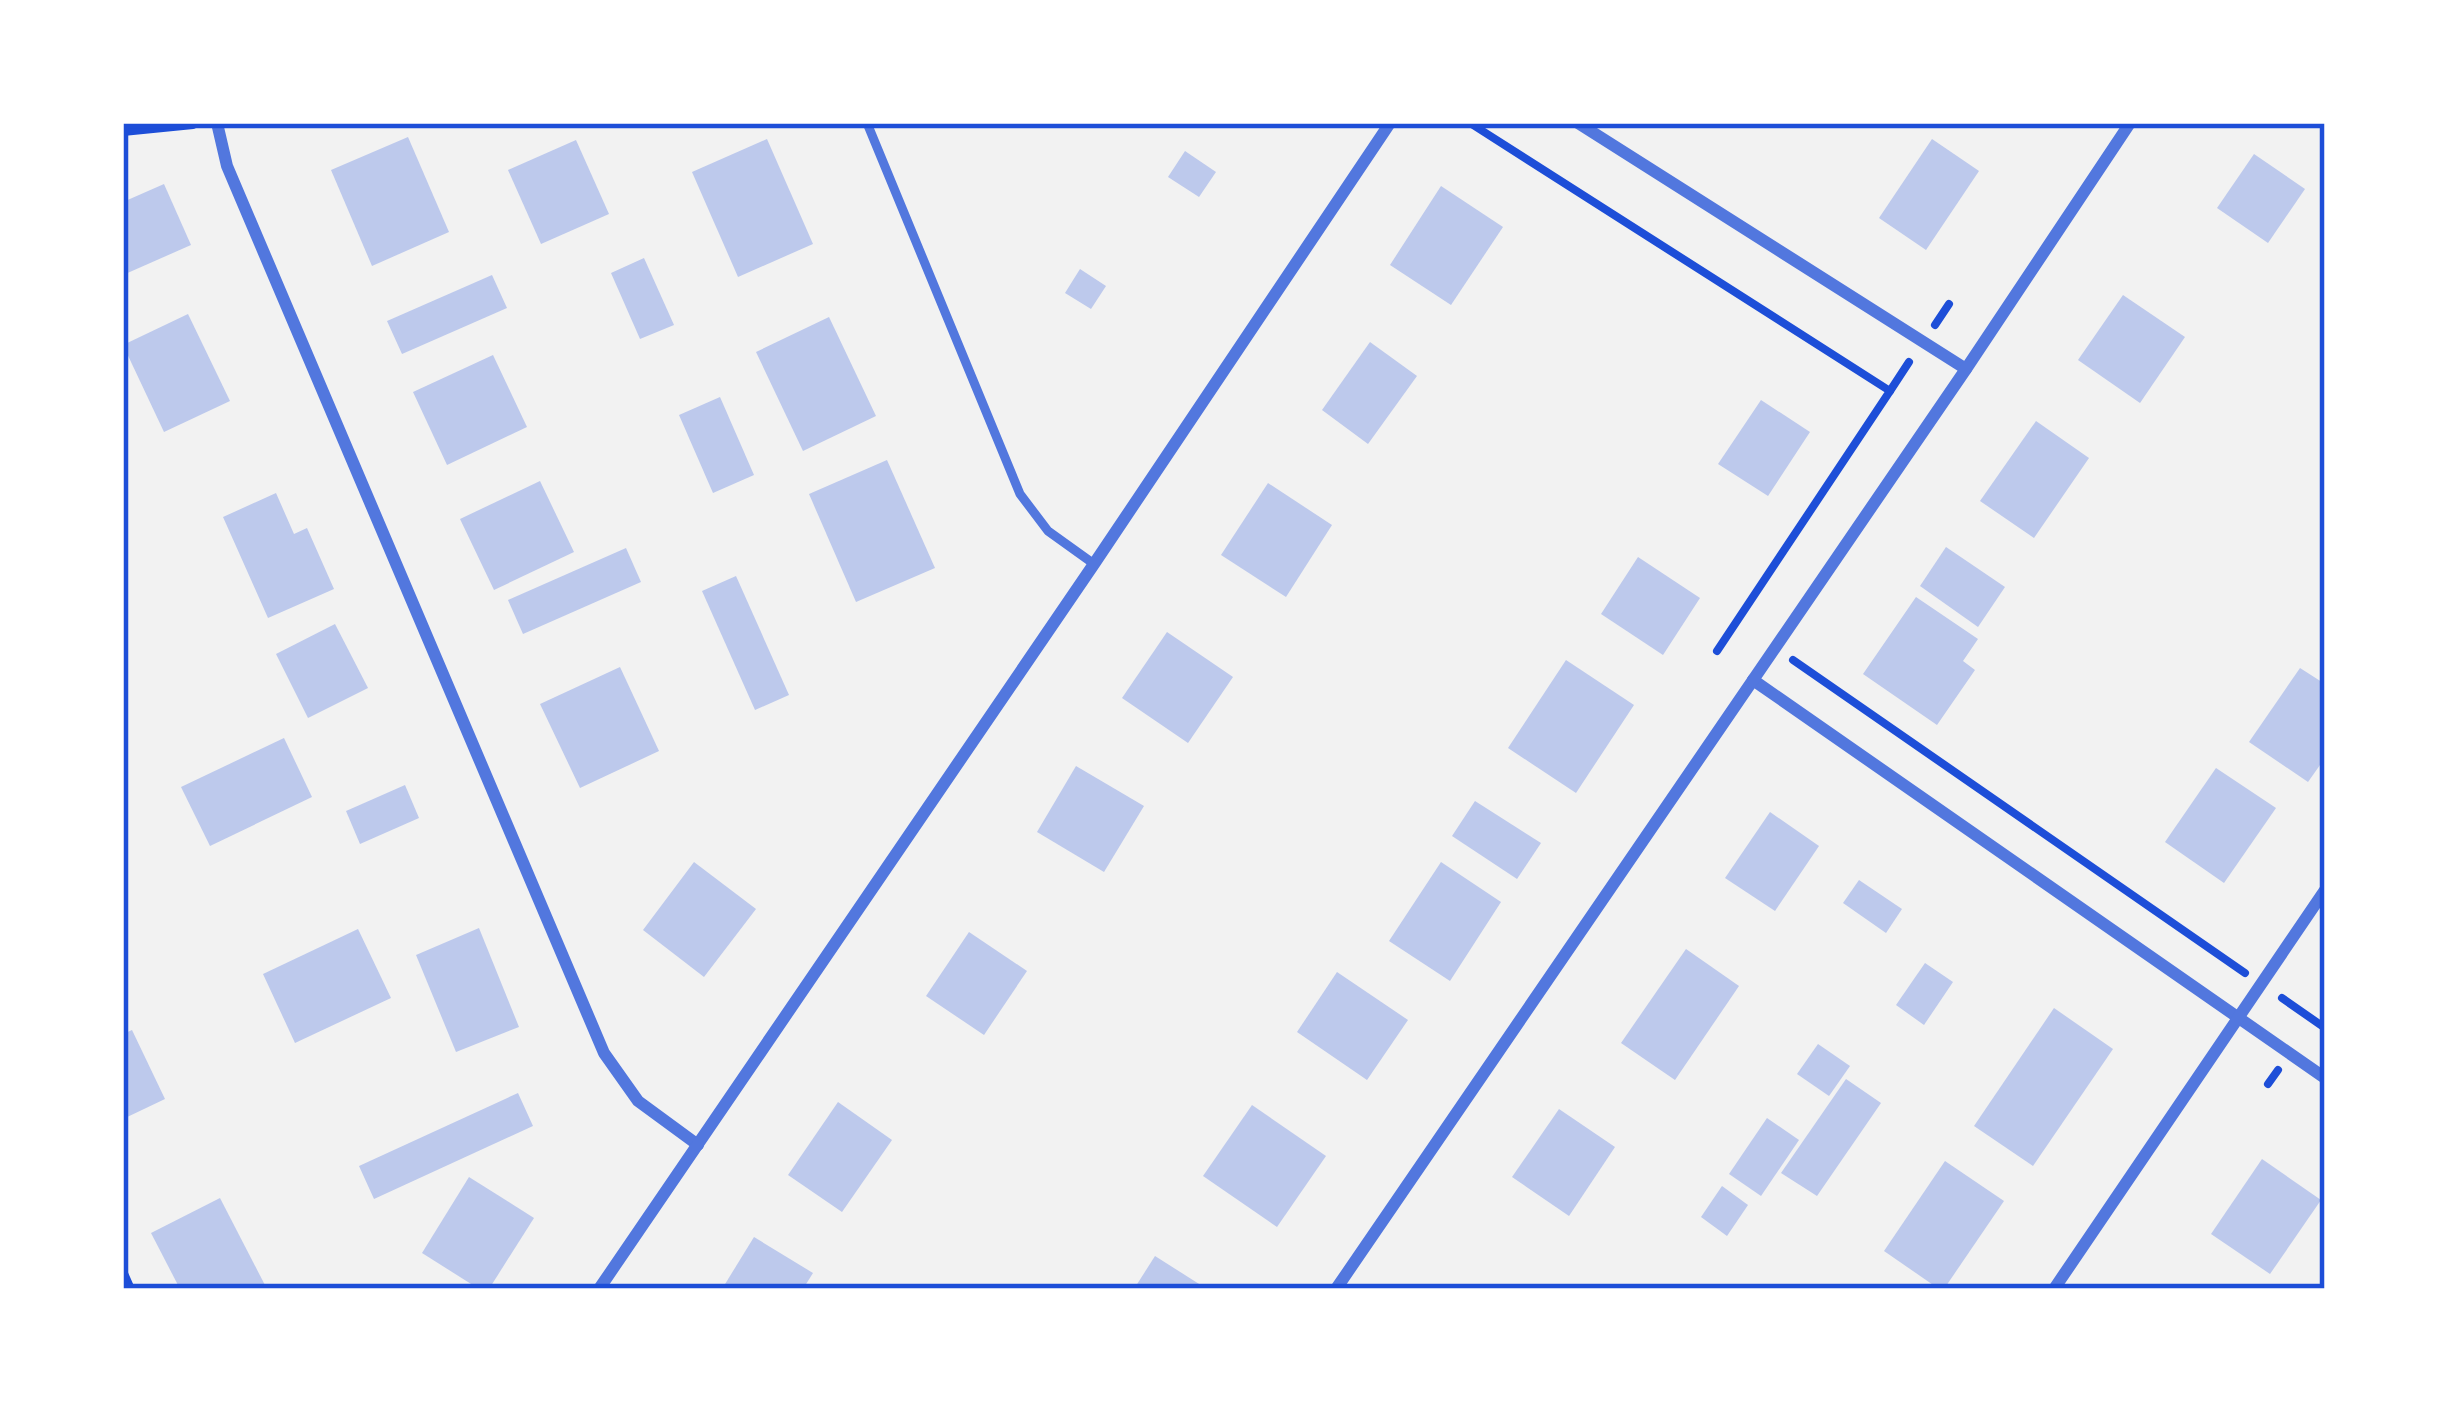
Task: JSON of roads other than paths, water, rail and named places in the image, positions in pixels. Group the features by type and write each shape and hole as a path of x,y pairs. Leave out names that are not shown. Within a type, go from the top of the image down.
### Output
{"street":[{"path":"217,123 236,188 604,1053 638,1101 698,1145"},
{"path":"599,1289 1390,123"},
{"path":"1578,123 1966,369"},
{"path":"1336,1289 2130,123"},
{"path":"1753,680 2325,1078"},
{"path":"2054,1289 2325,890"}],"lane":[{"path":"867,123 1020,494 1048,531 1094,563"}]}
